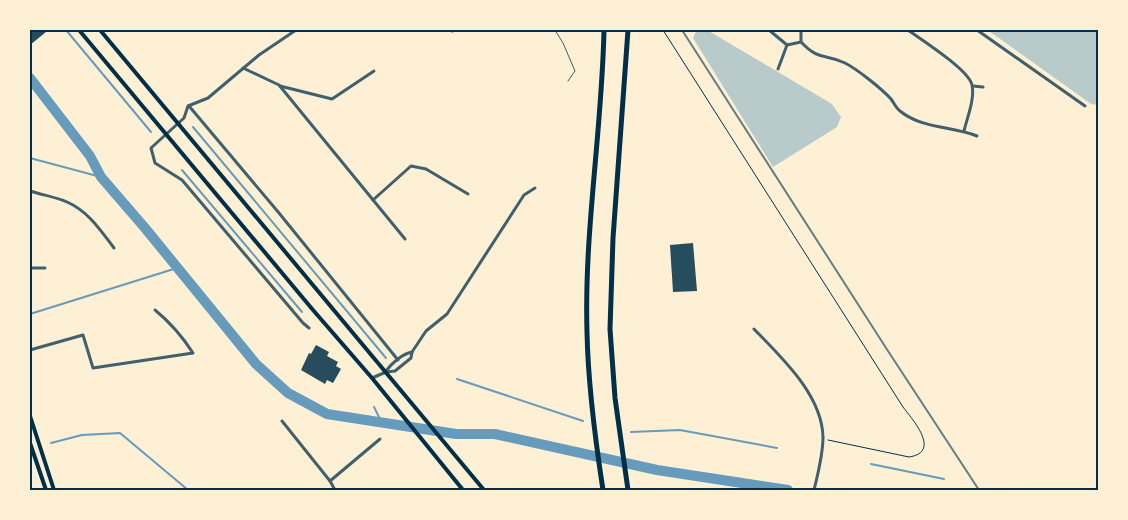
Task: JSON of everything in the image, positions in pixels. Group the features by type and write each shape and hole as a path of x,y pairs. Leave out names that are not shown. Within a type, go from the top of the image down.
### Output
{"highway":[{"path":"604,30 588,282 587,340 594,433 604,490"},
{"path":"628,30 610,283 612,366 628,490"}],"main road":[{"path":"79,30 372,378 463,490"},
{"path":"100,30 324,301 484,490"},
{"path":"30,416 54,490"},
{"path":"30,443 46,490"}],"street":[{"path":"296,30 259,54 208,98 188,106 184,118 151,148 155,163 182,180 303,323 310,328"},
{"path":"452,31 456,30"},
{"path":"769,30 787,45"},
{"path":"801,30 801,42 810,52 845,63 883,91 892,100 898,111 927,125 964,131 976,136"},
{"path":"908,30 969,77 973,86 964,131"},
{"path":"977,30 1085,106"},
{"path":"787,45 801,42"},
{"path":"778,69 787,45"},
{"path":"242,68 279,85 332,99 374,71"},
{"path":"279,85 405,239"},
{"path":"973,86 983,87"},
{"path":"188,106 398,360"},
{"path":"373,200 411,166 426,169 468,194"},
{"path":"372,378 386,372 395,371 411,358 412,352 426,331 447,314 524,195 535,188"},
{"path":"30,191 79,208 92,220 114,248"},
{"path":"30,268 45,268"},
{"path":"30,350 83,335 93,368 193,353 170,322 155,310"},
{"path":"754,329 785,360 808,394 820,418 823,440 814,490"},
{"path":"386,372 391,365 406,353 412,352"},
{"path":"282,421 330,481 335,490"},
{"path":"330,481 380,439"}],"lane":[{"path":"555,30 575,71 568,81"}],"path":[{"path":"663,30 903,407 920,429 924,444 921,450 914,456 909,457 823,440"}],"shaded area":[{"path":"697,30 707,30 832,104 841,117 837,127 773,167 693,38"},
{"path":"1098,30 1098,105 1091,104 989,31"}],"building":[{"path":"45,30 46,32 30,45 30,31"},
{"path":"693,243 697,291 673,292 670,245"},
{"path":"316,345 329,352 327,356 338,362 336,366 341,369 333,383 327,380 325,384 301,370 309,353 311,354"}],"waterway":[{"path":"66,30 151,132"},
{"path":"30,78 90,156 101,177 256,364 288,393 327,414 456,434 495,434 657,470 788,490"},
{"path":"193,127 386,358"},
{"path":"30,158 101,177"},
{"path":"182,170 302,312"},
{"path":"30,314 177,268"},
{"path":"457,379 583,421"},
{"path":"374,407 382,423"},
{"path":"631,432 680,430 777,448"},
{"path":"51,443 82,435 120,433 188,490"},
{"path":"871,464 944,479"}],"railway":[{"path":"682,30 979,490"}]}
